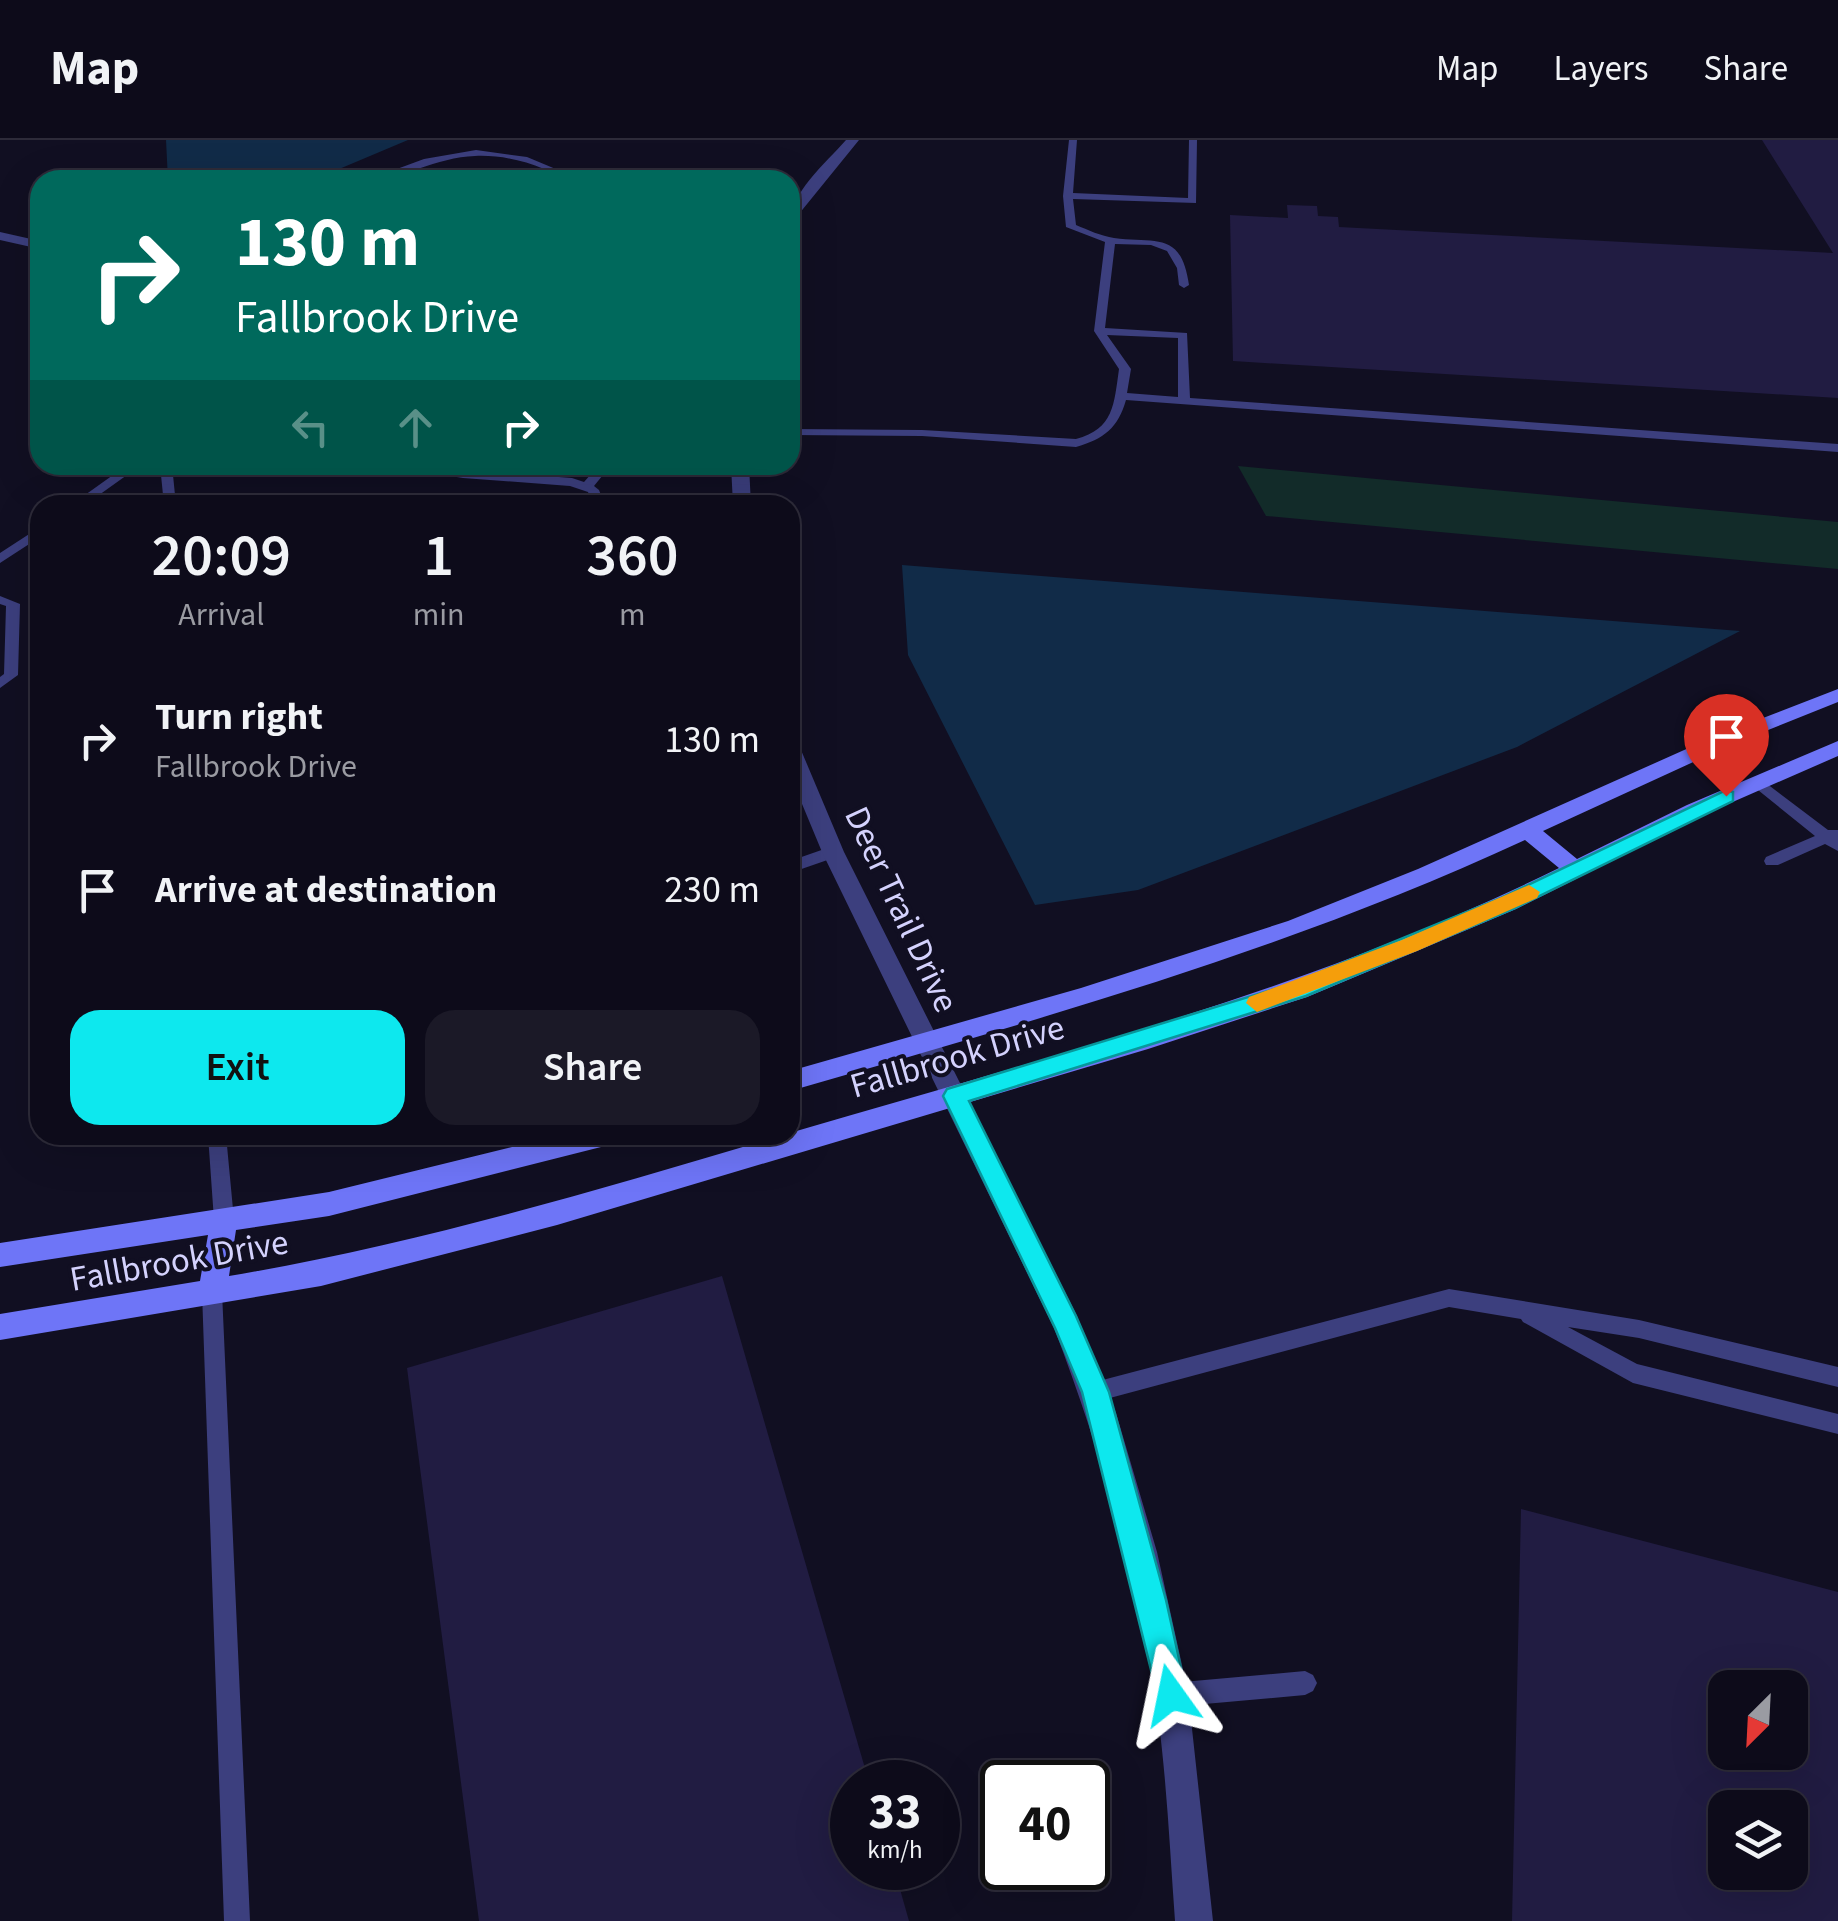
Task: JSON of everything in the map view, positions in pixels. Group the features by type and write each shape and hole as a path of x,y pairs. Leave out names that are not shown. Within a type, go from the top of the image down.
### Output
{"main road":[{"name":"Fallbrook Drive","path":"800,1078 1259,942 1460,861 1713,744 1838,695"},
{"name":"Fallbrook Drive","path":"800,1142 1298,990 1508,903 1758,782 1838,748"},
{"path":"1526,830 1576,870"},
{"name":"Fallbrook Drive","path":"0,1255 330,1204 565,1145"},
{"name":"Fallbrook Drive","path":"0,1326 321,1273 557,1213 788,1145"},
{"path":"212,1292 224,1220"}],"street":[{"path":"800,206 853,140"},
{"path":"0,236 30,243"},
{"name":"Deer Trail Drive","path":"800,773 834,852 1067,1324 1096,1392 1151,1600 1171,1695 1194,1921"}],"lane":[{"path":"1073,140 1068,196 1071,228 1110,241 1162,243 1175,250 1183,264 1184,285"},
{"path":"1068,196 1193,202 1193,140"},
{"path":"400,170 462,148 518,150 557,170"},
{"path":"800,432 922,433 1076,443 1100,438 1114,424 1125,369 1099,331 1110,241"},
{"path":"1184,318 1184,400"},
{"path":"1099,331 1183,336"},
{"path":"1121,396 1838,448"},
{"path":"92,495 120,475"},
{"path":"493,475 587,486 595,495"},
{"path":"587,486 597,475"},
{"path":"0,559 30,538"},
{"path":"0,600 13,604 11,675 0,684"},
{"path":"1758,782 1834,838"},
{"path":"1772,860 1834,838"},
{"path":"800,864 834,852"},
{"path":"219,1145 224,1220"},
{"path":"212,1292 238,1921"},
{"path":"1096,1392 1449,1298 1639,1329 1838,1377"},
{"path":"1520,1310 1633,1374 1838,1424"},
{"path":"1171,1695 1305,1684"}],"green space":[{"path":"1238,466 1838,522 1838,569 1266,516"}],"water":[{"path":"166,140 408,140 337,170 168,170"},
{"path":"902,565 1740,631 1517,747 1138,890 1035,905 908,655"}],"building":[{"path":"1762,140 1838,140 1838,398 1233,361 1230,215 1288,218 1287,205 1317,206 1318,216 1338,217 1339,227 1833,253"},
{"path":"722,1276 863,1760 830,1760 830,1890 900,1890 909,1921 479,1921 407,1368"},
{"path":"1521,1509 1838,1592 1838,1921 1512,1921"}],"slow traffic":[{"path":"1257,1003 1409,946 1529,892"}],"route":[{"path":"1171,1695 1151,1600 1096,1392 1067,1324 955,1096 1298,990 1508,903 1726,796"}]}
